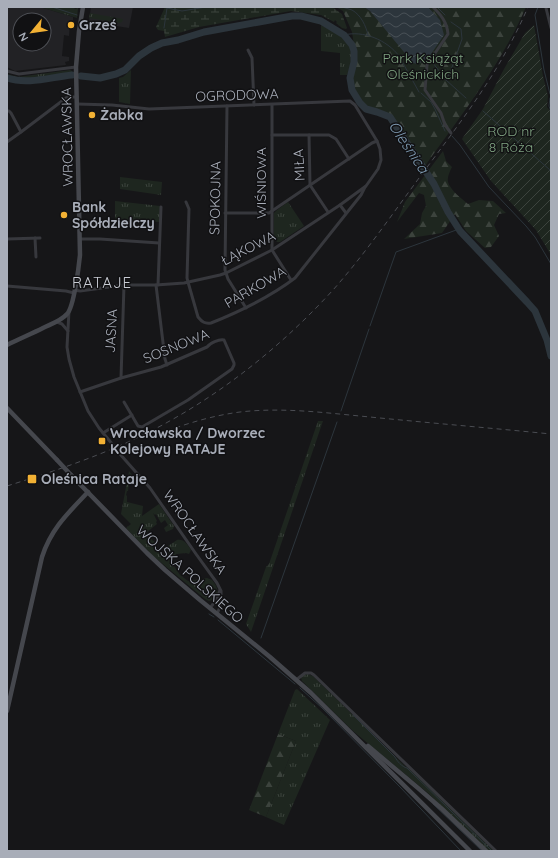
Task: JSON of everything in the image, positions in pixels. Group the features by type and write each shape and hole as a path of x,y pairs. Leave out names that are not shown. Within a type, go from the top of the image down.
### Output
{"main road":[{"name":"WROCŁAWSKA","path":"70,311 79,267 80,239 76,67 83,7"},
{"path":"7,345 56,322 70,311"},
{"name":"WOJSKA POLSKIEGO","path":"7,408 147,553 190,592 270,657 349,731"},
{"path":"7,711 45,548 60,522 88,492"},
{"path":"349,731 470,851"},
{"path":"349,731 442,809 486,851"}],"street":[{"path":"433,7 444,18 448,34 427,65 424,90 441,113 445,125 451,133"},
{"path":"546,8 551,28"},
{"path":"248,50 252,58 254,105"},
{"path":"7,71 18,74 76,67"},
{"path":"7,142 66,98 77,97"},
{"name":"OGRODOWA","path":"77,104 112,105 149,109 350,101 355,105 377,141"},
{"name":"WIŚNIOWA","path":"272,105 272,250"},
{"name":"SPOKOJNA","path":"227,106 225,267 228,279 246,308"},
{"path":"7,111 11,113 21,132"},
{"path":"272,135 329,135 333,137 349,159"},
{"name":"MIŁA","path":"309,135 310,185 328,212"},
{"path":"225,213 269,213 377,141"},
{"name":"ŁĄKOWA","path":"7,286 80,291 124,285 157,285 188,282 226,273 272,250 366,186 376,173 380,164 381,155 377,141"},
{"name":"PARKOWA","path":"188,282 198,318 204,323 211,323 246,308 296,276 361,195 366,186"},
{"path":"186,202 189,209 188,282"},
{"path":"340,205 346,213"},
{"path":"161,207 157,285 165,359 167,365"},
{"path":"35,238 36,256"},
{"path":"7,240 40,238"},
{"path":"80,239 100,238 160,242"},
{"path":"272,250 291,280"},
{"name":"JASNA","path":"120,378 124,285"},
{"name":"WROCŁAWSKA","path":"70,311 67,347 74,377 88,411 113,445"},
{"path":"56,322 62,324 68,330"},
{"name":"SOSNOWA","path":"80,392 120,378 167,365 222,339 225,342 234,365 232,369 188,400 142,427 138,426 124,402"},
{"path":"103,433 132,415"},
{"name":"WROCŁAWSKA","path":"119,453 154,493 220,588 221,603 217,614"},
{"name":"WROCŁAWSKA","path":"210,608 218,597 220,588"},
{"path":"296,680 305,673 311,673 314,675 496,851"}],"shaded area":[{"path":"7,7 40,7 73,17 73,22 70,22 69,36 64,35 62,56 69,57 69,61 65,62 66,65 15,71 7,67"},
{"path":"91,7 133,7 129,28 90,22"}],"green space":[{"path":"40,7 78,8 77,18"},
{"path":"165,7 332,7 342,14 347,28 342,28 336,23 337,22 335,20 334,22 321,15 291,11 199,27 165,37 164,31 158,30 156,27"},
{"name":"Park Książąt Oleśnickich","path":"336,7 364,7 370,11 394,38 440,20 428,7 526,7 493,69 425,166 391,115 366,107 357,95 352,84 355,51 352,32 343,11"},
{"path":"90,13 123,20 120,23 89,18"},
{"path":"321,25 343,38 348,43 352,56 347,75 340,75 340,53 321,51"},
{"name":"ROD nr 8 Róża","path":"534,25 548,96 547,107 551,112 551,255 536,230 491,181 462,139 483,109 525,33"},
{"path":"70,70 72,71 72,74 31,79 7,76 7,74 18,77"},
{"path":"131,70 130,104 119,102 119,78 123,77"},
{"path":"443,151 446,161 452,167 448,176 448,182 456,194 468,204 479,200 493,201 506,213 499,214 494,225 499,236 491,247 485,248 466,231 455,214 442,233 404,239 420,224 422,213 426,206 424,195 419,193 397,222 405,202"},
{"path":"120,177 162,182 161,195 120,189"},
{"path":"115,201 160,206 159,222 115,219"},
{"path":"288,202 304,226 280,242 277,242 274,238 274,213"},
{"path":"318,421 323,421 251,632 246,624 266,567 269,564"},
{"path":"129,471 140,485 131,480 126,495 127,502 143,506 142,516 159,504 174,526 173,529 166,532 164,528 168,525 165,520 161,523 156,514 155,515 153,513 157,524 147,532 152,540 157,543 155,545 167,562 169,559 180,575 188,581 207,578 212,580 217,589 215,599 209,601 205,599 152,555 126,528 131,524 121,514"},
{"path":"177,540 182,540 187,544 191,550 189,554 176,554 174,557 169,555 167,550 168,546"},
{"path":"307,674 313,676 494,851 488,851 428,793 353,731 302,681 302,676"},
{"path":"297,689 330,720 284,825 266,817 296,741 278,734 295,690"},
{"path":"278,734 296,741 266,817 249,810"}],"water":[{"path":"364,7 428,7 440,20 444,35 429,57 418,64 413,63 370,11"}],"waterway":[{"path":"52,7 77,15"},
{"path":"164,28 167,8 182,11 206,7"},
{"path":"342,7 352,10 358,15 364,24 368,35"},
{"path":"437,7 445,15"},
{"path":"538,7 535,15 544,70 550,94"},
{"name":"Oleśnica","path":"81,76 100,78 116,74 125,70 139,56 151,48 162,43 204,32 292,16 301,16 321,21 344,35 352,45 354,51 354,62 350,78 352,90 360,103 366,109 390,117 434,184 448,212 460,231 535,311 547,340 551,356"},
{"path":"446,80 462,39 461,29 451,22"},
{"path":"344,35 367,35 388,45 399,56 419,92"},
{"path":"433,63 446,80 466,98"},
{"name":"Oleśnica","path":"7,78 31,81 72,75"},
{"path":"421,93 431,102 445,131"},
{"path":"550,98 549,106 551,112"},
{"path":"483,111 550,170 551,173"},
{"path":"452,136 489,187 535,237 551,264"},
{"path":"370,326 396,252 459,229"},
{"path":"341,411 369,329"},
{"path":"261,638 337,422"},
{"path":"209,614 214,617"},
{"path":"218,620 295,684"},
{"path":"300,688 322,708 461,851"},
{"path":"353,715 395,757 400,764 407,768 492,851"},
{"path":"433,804 482,851"}],"railway":[{"path":"7,486 96,455 130,441 173,419 223,388 269,352 291,332 333,290 356,262 451,135 496,69 528,7"},
{"path":"150,437 183,425 217,416 240,412 272,410 321,412 551,434"}],"place":[{"name":"Grześ","path":"71,25"},
{"name":"Żabka","path":"92,115"},
{"name":"Bank Spółdzielczy","path":"64,215"},
{"name":"Wrocławska / Dworzec Kolejowy RATAJE","path":"102,441"},
{"name":"Oleśnica Rataje","path":"32,479"}],"district":[{"name":"RATAJE","path":"102,282"}]}
